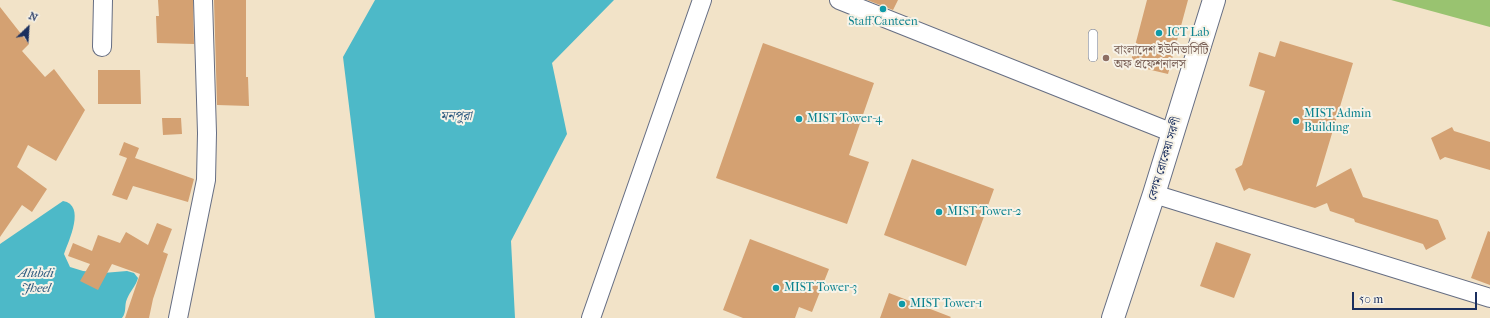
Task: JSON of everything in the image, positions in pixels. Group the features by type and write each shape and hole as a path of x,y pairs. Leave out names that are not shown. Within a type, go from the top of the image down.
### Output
{"street":[{"path":"102,0 102,47"},
{"path":"178,318 206,180 207,133 203,0"},
{"path":"592,318 702,0"},
{"path":"839,0 1173,133"},
{"name":"বেগম রোকেয়া সরণী","path":"1113,318 1154,194 1214,0"},
{"path":"1154,194 1490,298"}],"lane":[{"path":"1093,34 1093,57"}],"green space":[{"path":"1391,0 1490,0 1490,27"}],"water":[{"name":"মনপুরা","path":"375,0 614,0 552,63 567,134 511,241 515,318 375,318 343,57"},
{"name":"Alubdi Jheel","path":"63,201 70,204 74,209 75,216 72,232 64,254 70,267 83,271 103,273 127,271 134,273 138,278 127,299 124,316 122,318 0,318 0,244"}],"building":[{"path":"158,0 193,0 194,44 157,43 156,16 159,16"},
{"path":"214,0 246,0 246,77 248,77 249,106 217,105"},
{"path":"867,0 898,0 893,10"},
{"name":"ICT Lab","path":"1147,0 1188,0 1168,74 1130,65"},
{"path":"0,7 29,44 22,51 45,77 54,69 85,110 56,161 28,145 17,167 47,189 32,212 22,205 0,237"},
{"path":"1280,41 1353,63 1316,187 1351,168 1363,197 1438,220 1446,239 1426,250 1423,244 1355,222 1354,219 1330,211 1327,203 1315,208 1249,188 1244,191 1235,169 1242,165 1265,91 1249,86 1259,52 1275,57"},
{"name":"MIST Tower-4","path":"763,43 874,83 849,155 869,162 847,224 716,178"},
{"path":"98,70 140,70 141,104 98,104"},
{"path":"162,118 181,118 182,134 163,135"},
{"path":"1452,127 1454,131 1490,142 1490,170 1445,157 1440,160 1431,138"},
{"path":"124,142 139,148 135,158 194,179 188,202 133,186 127,200 112,195 127,158 119,155"},
{"name":"MIST Tower-2","path":"912,159 994,189 966,266 884,235"},
{"path":"157,223 172,229 163,252 168,254 153,299 149,318 125,318 140,274 112,264 98,290 80,281 90,264 68,256 73,243 92,251 98,235 120,243 126,232 148,245"},
{"path":"1488,231 1490,232 1490,285 1471,278"},
{"name":"MIST Tower-3","path":"750,239 829,269 812,312 799,307 795,318 743,318 723,310"},
{"path":"1216,242 1251,254 1234,298 1200,286"},
{"name":"MIST Tower-1","path":"889,293 951,317 880,318"}],"place":[{"name":"Staff Canteen","path":"883,9"},
{"name":"ICT Lab","path":"1159,33"},
{"name":"বাংলাদেশ ইউনিভার্সিটি অফ প্রফেশনালস","path":"1106,58"},
{"name":"MIST Tower-4","path":"799,119"},
{"name":"MIST Admin Building","path":"1296,121"},
{"name":"MIST Tower-2","path":"939,212"},
{"name":"MIST Tower-3","path":"776,288"},
{"name":"MIST Tower-1","path":"902,304"}]}
